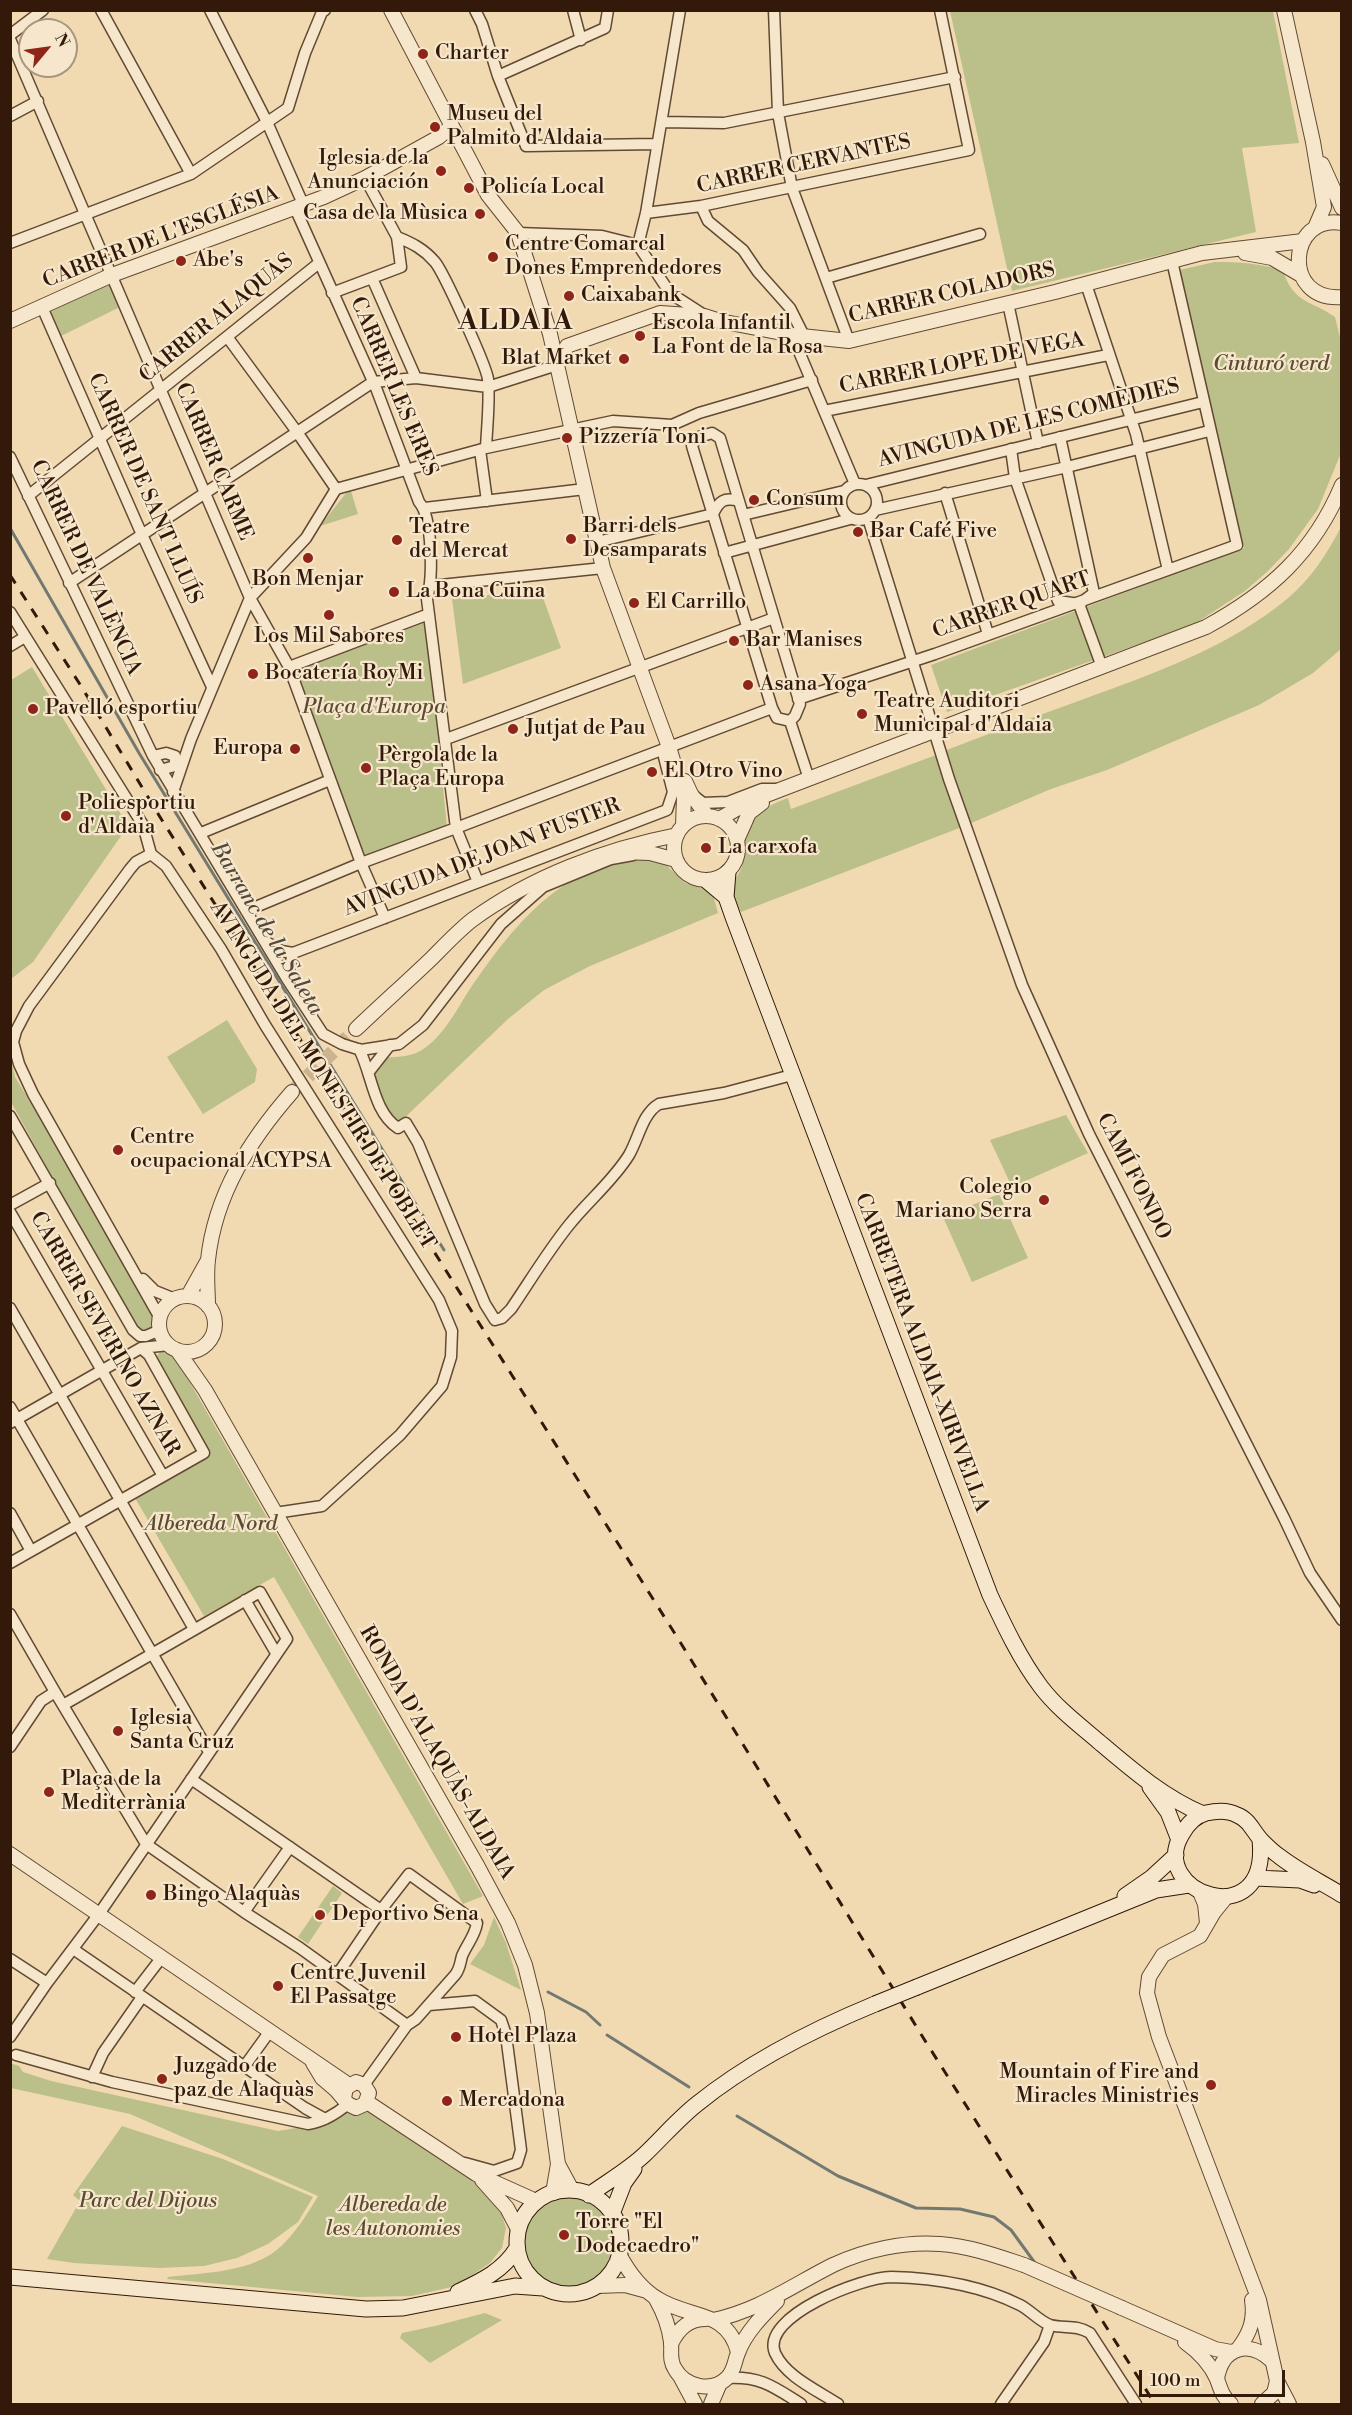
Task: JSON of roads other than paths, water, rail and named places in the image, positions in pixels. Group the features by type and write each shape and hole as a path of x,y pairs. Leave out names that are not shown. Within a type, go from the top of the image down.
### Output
{"main road":[{"name":"CARRETERA ALDAIA-XIRIVELLA","path":"728,872 726,897 990,1595 1015,1649 1041,1687 1061,1710 1144,1779 1182,1804 1203,1814"},
{"name":"CARRETERA ALDAIA-XIRIVELLA","path":"707,881 726,897"},
{"name":"CARRETERA ALDAIA-XIRIVELLA","path":"1144,1779 1168,1812 1179,1840"},
{"path":"1195,1889 1180,1871 1176,1855 1179,1840 1188,1824 1203,1814 1220,1811 1237,1814 1251,1825 1260,1840 1280,1857 1341,1895"},
{"path":"589,2194 642,2157 695,2105 737,2074 794,2042 875,2004 1156,1890 1195,1889 1213,1897 1227,1896 1243,1890 1255,1878 1262,1860 1260,1840"},
{"path":"1105,1910 1151,1878 1176,1855"},
{"path":"1255,1878 1300,1880 1341,1895"},
{"path":"612,2214 624,2183 642,2157"},
{"path":"10,2277 366,2309 403,2308 515,2286 543,2288 568,2295 588,2291 597,2286 611,2272 619,2254 620,2233 612,2214 602,2202 589,2194 572,2190 553,2193 536,2201 525,2214 518,2229 517,2248 526,2271 543,2288"},
{"path":"440,2300 483,2280 503,2266 517,2248"}],"street":[{"path":"10,37 43,10"},
{"path":"101,10 191,174"},
{"name":"CARRER LES ERES","path":"210,10 267,122 319,263 373,382 419,502 425,508 432,573 431,586"},
{"path":"10,243 191,174 288,108 305,53 322,12 325,10"},
{"path":"391,10 488,195 518,233 557,365 603,568 669,747 684,797 680,830 674,847 676,860 686,874 707,881 719,878 728,872 737,858 737,840 749,813 782,789"},
{"path":"475,10 526,146 656,144"},
{"path":"573,10 581,40"},
{"path":"498,76 605,28 608,10"},
{"path":"638,245 646,213 680,10"},
{"path":"774,10 778,113 792,188 849,340"},
{"path":"662,122 724,123 955,77 940,10"},
{"path":"1284,10 1313,142 1324,207 1315,228 1303,241 1299,252 1298,264 1301,275"},
{"name":"CARRER CARME","path":"10,37 250,598"},
{"name":"CARRER CERVANTES","path":"646,213 701,206 969,150 955,77"},
{"path":"10,116 38,101"},
{"name":"CARRER DE L'ESGLÉSIA","path":"10,321 112,275 324,197 365,178 439,137 452,126"},
{"path":"1313,142 1341,208"},
{"path":"332,293 401,267 397,237 365,178"},
{"path":"701,206 708,221 743,250 758,272 790,308 824,411 860,485"},
{"path":"1315,228 1325,223 1341,223"},
{"path":"518,233 602,236 638,245 670,293 704,316"},
{"path":"825,278 980,234"},
{"path":"397,237 418,246 436,263 487,376 483,449 487,501"},
{"name":"CARRER COLADORS","path":"567,346 660,313 704,316 798,336 849,340 1086,284 1172,261 1215,252 1303,241"},
{"path":"1231,250 1272,258 1301,275 1315,291 1339,301"},
{"path":"724,553 850,519 860,520 872,514 945,493 1067,467 1209,431 1172,261"},
{"name":"CARRER ALAQUÀS","path":"28,496 319,263"},
{"path":"372,278 416,378"},
{"path":"1086,284 1139,448 1168,570"},
{"path":"660,313 670,293"},
{"path":"1008,303 1038,443"},
{"name":"CARRER DE SANT LLUÍS","path":"42,306 142,536 212,687"},
{"path":"69,583 373,382 416,378 488,387 557,365 567,346 558,341 546,325"},
{"path":"228,338 336,489"},
{"name":"CARRER LOPE DE VEGA","path":"824,411 1108,355"},
{"path":"160,770 175,760 191,739 250,598 306,538 336,489 483,449 613,421 672,425 699,413 812,380"},
{"name":"AVINGUDA DE LES COMÈDIES","path":"860,485 1203,402"},
{"name":"CARRER QUART","path":"798,699 1079,604 1237,545 1209,431"},
{"path":"711,434 720,438 800,704 790,721 777,718 772,708 692,446 696,438 711,434"},
{"path":"1011,449 1016,478 1058,601 1079,604 1094,593 1060,437"},
{"name":"CARRER DE VALÈNCIA","path":"10,457 160,770 323,1034 342,1044 359,1049"},
{"path":"743,515 844,491 860,485 873,490 876,498 872,514"},
{"path":"356,1029 470,922 492,906 548,876 680,830 692,819 713,818 751,801 1206,627 1242,607 1281,575 1313,538 1334,503 1341,485"},
{"path":"425,508 585,489"},
{"path":"844,491 841,498 850,519"},
{"path":"945,493 988,634"},
{"path":"597,542 713,514 719,503 724,500 739,501"},
{"name":"CAMÍ FONDO","path":"872,514 934,731 1018,975 1089,1134 1310,1573 1341,1620"},
{"path":"478,882 456,828 427,599 431,586 603,568"},
{"path":"250,598 289,667 361,863 385,918"},
{"path":"1079,604 1102,667"},
{"name":"AVINGUDA DEL MONESTIR DE POBLET","path":"10,612 143,825 151,854 166,866 220,949 265,1025 439,1300 452,1331 451,1357 442,1386 400,1435 322,1506 275,1513"},
{"path":"289,667 429,614"},
{"path":"446,739 774,618"},
{"path":"10,646 25,637"},
{"path":"246,911 361,863 772,708"},
{"path":"790,721 809,779"},
{"path":"173,792 175,760 191,739"},
{"path":"669,747 691,794 713,818 730,827 737,840"},
{"name":"AVINGUDA DE JOAN FUSTER","path":"294,953 667,810 673,792 664,757 669,747"},
{"path":"153,756 175,760"},
{"path":"201,833 330,780"},
{"path":"691,794 703,803 728,802 762,789 782,789"},
{"path":"575,846 584,852 605,855 650,853 676,860"},
{"path":"650,853 611,859 543,887 501,924 423,1025 399,1044 359,1049 367,1064 377,1098 391,1123 398,1128 406,1123 418,1143 484,1304 495,1320 502,1318 511,1309 568,1226 622,1167 634,1147 643,1122 653,1107 724,1093 792,1075"},
{"path":"10,1116 51,1183 133,1330 140,1336 146,1336 160,1324 132,1268 33,1094 13,1042 29,1006 84,931 136,862 151,854"},
{"path":"263,940 281,951 294,953 287,978"},
{"path":"368,1073 390,1046"},
{"name":"RONDA D'ALAQUÀS-ALDAIA","path":"205,1390 200,1368 202,1348 213,1333 213,1314 208,1306 208,1260 218,1213 229,1182 265,1122 292,1092"},
{"path":"10,1205 51,1183"},
{"name":"CARRER SEVERINO AZNAR","path":"10,1212 163,1476"},
{"name":"RONDA D'ALAQUÀS-ALDAIA","path":"208,1260 182,1298 163,1310 160,1324 173,1348 205,1390 508,1923 525,1965 537,2013 558,2164"},
{"path":"132,1268 155,1291 182,1298 196,1298 208,1306"},
{"path":"10,1308 194,1629"},
{"path":"10,1563 204,1453 149,1355 141,1348"},
{"path":"14,1421 141,1348 173,1348 194,1351 202,1348"},
{"path":"10,1407 14,1421 77,1524 209,1752"},
{"path":"10,1513 31,1551"},
{"path":"10,2037 99,1914 287,1639 260,1592 63,1706"},
{"path":"245,1599 276,1653"},
{"path":"12,1619 146,1844 300,1948 407,2025"},
{"path":"10,1747 41,1701 55,1692"},
{"path":"191,1779 381,1910"},
{"path":"244,1912 290,1847"},
{"path":"10,1854 312,2061 322,2078 347,2096 359,2108 367,2102 369,2093 364,2085 356,2082 347,2096 325,2119 308,2124 92,2077 13,2057 15,2046 10,2042"},
{"path":"337,1975 381,1910 409,1874 477,1923 471,1943 462,1956 460,1967 429,2005 407,2025 364,2085"},
{"path":"1195,1889 1205,1904 1207,1923"},
{"path":"1227,1896 1200,1936 1163,1956 1149,1977 1147,1993 1159,2037 1259,2300 1277,2381 1274,2393 1262,2404"},
{"path":"73,1949 303,2107 325,2119"},
{"path":"92,2077 103,2053 162,1957"},
{"path":"10,1959 47,1983"},
{"path":"429,2005 475,2001 501,2020 506,2035 521,2150 517,2163 494,2171 458,2161"},
{"path":"244,2067 270,2031"},
{"path":"367,2102 476,2174 536,2201"},
{"path":"296,2122 301,2117 303,2107"},
{"path":"558,2164 572,2190"},
{"path":"553,2193 558,2164"},
{"path":"476,2174 507,2208 518,2229"},
{"path":"671,2344 677,2332 686,2324 698,2319 712,2320 752,2309 834,2265 863,2253 904,2245 940,2244 986,2253 1024,2265 1215,2349 1257,2350 1272,2361"},
{"path":"619,2254 627,2269 652,2295 666,2316 671,2344 670,2356 694,2404"},
{"path":"1216,2379 1223,2359 1235,2351 1248,2336 1254,2314 1247,2268"},
{"path":"838,2404 785,2369 774,2351 775,2334 787,2320 840,2289 888,2277 969,2285 1020,2305 1050,2325 1080,2327 1090,2333 1136,2404"},
{"path":"597,2286 625,2285 652,2295 668,2305 712,2320 726,2327 735,2338 738,2352"},
{"path":"711,2404 723,2380 735,2366 738,2352 764,2315 793,2288"},
{"path":"1001,2404 1044,2342 1050,2325"},
{"path":"1161,2325 1201,2353 1221,2393 1231,2404"},
{"path":"681,2378 693,2385 706,2387 723,2380 747,2377 758,2379 801,2404"},
{"path":"1277,2381 1289,2404"}],"waterway":[{"name":"Barranc de la Saleta","path":"10,528 139,753 444,1250"},
{"path":"548,1992 586,2012 600,2025"},
{"path":"607,2035 689,2087"},
{"path":"737,2116 838,2176 916,2208 960,2209 994,2217 1011,2230 1035,2263"}],"tunnel":[{"path":"293,1091 356,1029"}],"railway":[{"path":"10,575 677,1637 924,2039 1155,2404"}],"place":[{"name":"Charter","path":"423,54"},
{"name":"Museu del Palmito d'Aldaia","path":"435,127"},
{"name":"Iglesia de la Anunciación","path":"441,171"},
{"name":"Policía Local","path":"469,188"},
{"name":"Casa de la Mùsica","path":"480,214"},
{"name":"Centre Comarcal Dones Emprendedores","path":"493,257"},
{"name":"Abe's","path":"181,261"},
{"name":"Caixabank","path":"569,296"},
{"name":"Escola Infantil La Font de la Rosa","path":"640,336"},
{"name":"Blat Market","path":"624,359"},
{"name":"Pizzería Toni","path":"567,438"},
{"name":"Consum","path":"754,500"},
{"name":"Bar Café Five","path":"858,532"},
{"name":"Barri dels Desamparats","path":"571,539"},
{"name":"Teatre del Mercat","path":"397,540"},
{"name":"Bon Menjar","path":"308,558"},
{"name":"La Bona Cuina","path":"394,592"},
{"name":"El Carrillo","path":"634,603"},
{"name":"Los Mil Sabores","path":"329,615"},
{"name":"Bar Manises","path":"734,641"},
{"name":"Bocatería RoyMi","path":"253,674"},
{"name":"Asana Yoga","path":"748,685"},
{"name":"Pavelló esportiu","path":"33,709"},
{"name":"Teatre Auditori Municipal d'Aldaia","path":"862,714"},
{"name":"Jutjat de Pau","path":"513,729"},
{"name":"Europa","path":"295,749"},
{"name":"Pèrgola de la Plaça Europa","path":"366,768"},
{"name":"El Otro Vino","path":"652,772"},
{"name":"Poliesportiu d'Aldaia","path":"66,816"},
{"name":"La carxofa","path":"706,848"},
{"name":"Centre ocupacional ACYPSA","path":"118,1150"},
{"name":"Colegio Mariano Serra","path":"1044,1200"},
{"name":"Iglesia Santa Cruz","path":"118,1731"},
{"name":"Plaça de la Mediterrània","path":"49,1792"},
{"name":"Bingo Alaquàs","path":"151,1895"},
{"name":"Deportivo Sena","path":"320,1915"},
{"name":"Centre Juvenil El Passatge","path":"278,1986"},
{"name":"Hotel Plaza","path":"456,2037"},
{"name":"Juzgado de paz de Alaquàs","path":"162,2079"},
{"name":"Mountain of Fire and Miracles Ministries","path":"1211,2085"},
{"name":"Mercadona","path":"447,2101"},
{"name":"Torre \"El Dodecaedro\"","path":"564,2235"}],"district":[{"name":"ALDAIA","path":"516,323"}],"park label":[{"name":"Cinturó verd","path":"1271,365"},
{"name":"Plaça d'Europa","path":"374,708"},
{"name":"Albereda Nord","path":"211,1525"},
{"name":"Parc del Dijous","path":"148,2202"},
{"name":"Albereda de les Autonomies","path":"393,2218"}]}
